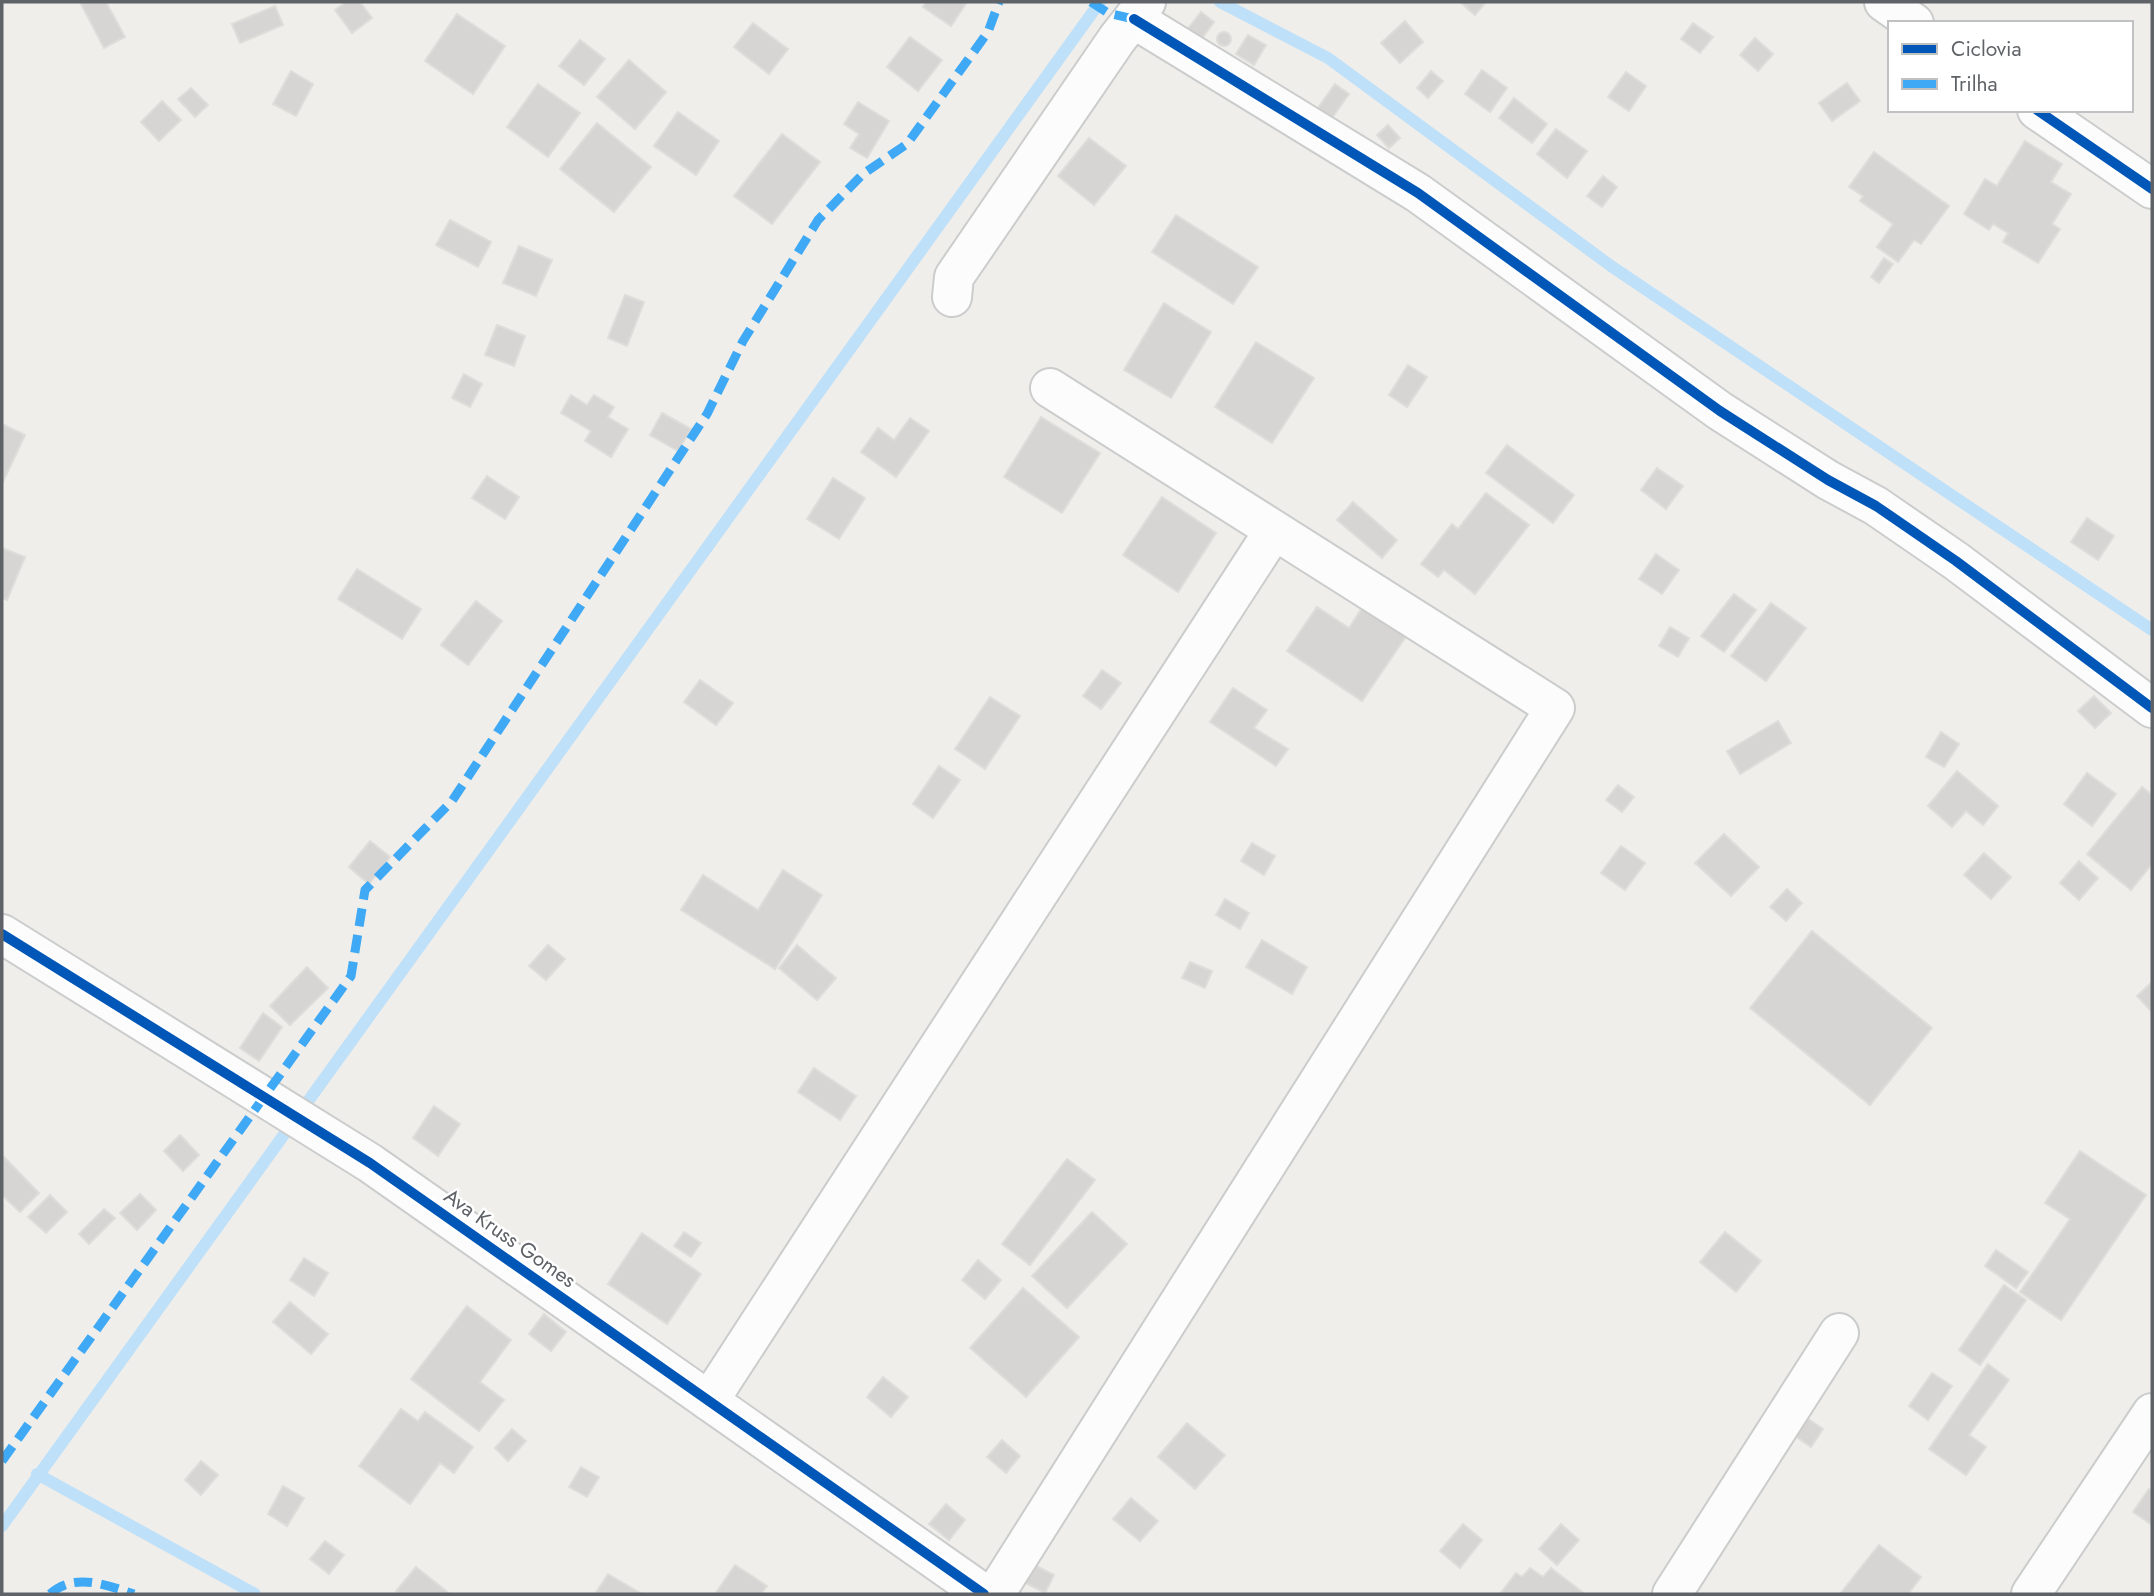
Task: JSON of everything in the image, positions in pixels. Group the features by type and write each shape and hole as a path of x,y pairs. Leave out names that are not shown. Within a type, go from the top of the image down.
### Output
{"street":[{"path":"1884,2 1911,21"},
{"path":"952,297 954,277 1140,10 1418,192 1720,411 1828,480 1876,506 1956,561 2152,708"},
{"path":"2040,112 2152,189"},
{"path":"995,1594 1555,708 1273,532 1050,388"},
{"path":"709,1401 1273,532"},
{"name":"Ava Kruss Gomes","path":"2,934 370,1163 984,1594"},
{"path":"1672,1594 1839,1333"},
{"path":"2031,1594 2152,1413"}],"building":[{"path":"80,2 106,2 125,37 104,48"},
{"path":"346,2 360,2 372,18 352,33 335,10"},
{"path":"926,2 967,2 951,26 923,7"},
{"path":"1460,2 1486,2 1475,15"},
{"path":"275,6 283,25 240,43 232,24"},
{"path":"1201,12 1214,22 1200,41 1186,31"},
{"path":"457,14 505,46 473,94 425,61"},
{"path":"1405,21 1423,42 1400,63 1381,43"},
{"path":"753,23 788,49 769,74 734,47"},
{"path":"1693,23 1713,37 1700,53 1681,39"},
{"path":"1221,32 1227,32 1231,39 1227,46 1221,46 1217,42 1217,36"},
{"path":"1248,35 1266,45 1254,65 1236,54"},
{"path":"910,37 942,60 918,91 887,67"},
{"path":"1755,38 1773,54 1758,71 1740,55"},
{"path":"580,40 605,59 584,85 559,66"},
{"path":"629,60 666,92 635,129 597,97"},
{"path":"1482,70 1507,88 1490,112 1465,94"},
{"path":"291,71 313,84 296,116 273,104"},
{"path":"1431,71 1443,81 1428,98 1417,88"},
{"path":"1626,72 1646,86 1629,111 1608,97"},
{"path":"1847,83 1860,101 1832,121 1819,103"},
{"path":"538,84 580,113 548,157 507,127"},
{"path":"1335,84 1349,94 1332,118 1318,108"},
{"path":"191,88 208,105 195,117 178,99"},
{"path":"1514,98 1547,124 1532,143 1499,118"},
{"path":"162,101 181,120 159,141 141,122"},
{"path":"858,102 889,121 867,158 850,148 859,134 844,124"},
{"path":"678,112 719,141 696,175 654,146"},
{"path":"597,123 651,167 614,212 560,169"},
{"path":"1388,125 1400,138 1389,148 1377,135"},
{"path":"1556,129 1587,151 1567,178 1537,154"},
{"path":"782,134 820,162 772,224 734,196"},
{"path":"1089,138 1126,166 1094,205 1058,176"},
{"path":"2025,141 2062,164 2051,182 2071,194 2052,224 2060,229 2038,263 2003,242 2008,233 1993,224 1989,230 1964,214 1985,179 1997,186"},
{"path":"1874,152 1949,206 1921,244 1914,240 1898,262 1877,247 1893,224 1860,201 1863,196 1849,187"},
{"path":"1603,176 1617,187 1602,207 1587,196"},
{"path":"1176,215 1258,267 1233,304 1152,252"},
{"path":"450,220 491,242 478,267 436,245"},
{"path":"519,246 552,260 536,296 503,283"},
{"path":"1884,258 1893,264 1879,283 1871,277"},
{"path":"625,295 644,302 627,346 608,338"},
{"path":"1164,303 1211,332 1171,398 1124,370"},
{"path":"497,325 525,336 514,366 485,355"},
{"path":"1256,342 1314,378 1272,443 1215,407"},
{"path":"1408,365 1427,377 1407,407 1389,395"},
{"path":"464,374 482,384 470,407 452,398"},
{"path":"571,395 587,405 594,395 614,407 608,417 628,429 611,457 585,441 591,431 561,413"},
{"path":"662,413 691,429 678,451 650,435"},
{"path":"1041,417 1100,453 1062,513 1004,477"},
{"path":"910,418 929,431 896,477 861,452 878,428 894,440"},
{"path":"2,424 25,435 2,484"},
{"path":"1507,445 1574,495 1553,523 1486,473"},
{"path":"1657,468 1683,486 1666,509 1641,490"},
{"path":"487,476 519,497 505,519 472,498"},
{"path":"833,478 865,498 839,539 807,519"},
{"path":"1486,493 1529,525 1475,594 1444,570 1438,577 1421,564 1452,524 1458,529"},
{"path":"1162,497 1216,533 1178,592 1123,555"},
{"path":"1353,502 1397,540 1382,558 1337,520"},
{"path":"2087,518 2114,536 2098,560 2071,542"},
{"path":"2,548 25,557 7,600 2,598"},
{"path":"1656,554 1679,570 1662,594 1639,579"},
{"path":"357,569 421,609 402,639 338,599"},
{"path":"1734,594 1756,610 1724,652 1701,636"},
{"path":"476,601 502,621 468,665 441,645"},
{"path":"1366,602 1409,632 1362,701 1287,651 1317,607 1349,628"},
{"path":"1771,603 1806,628 1766,681 1731,656"},
{"path":"1670,627 1689,638 1678,657 1659,646"},
{"path":"1102,670 1121,683 1101,709 1083,696"},
{"path":"700,680 733,703 716,725 684,702"},
{"path":"1233,688 1267,710 1254,728 1288,749 1276,766 1210,722"},
{"path":"2094,696 2111,713 2095,728 2078,711"},
{"path":"990,697 1020,716 985,769 955,749"},
{"path":"1778,721 1791,743 1740,774 1727,751"},
{"path":"1941,732 1959,744 1944,767 1926,757"},
{"path":"939,766 960,780 933,818 913,804"},
{"path":"1957,771 1998,806 1983,825 1966,811 1952,827 1928,806"},
{"path":"2087,773 2116,794 2092,826 2064,804"},
{"path":"1618,785 1634,797 1622,812 1606,800"},
{"path":"2142,787 2152,795 2152,864 2131,890 2087,854"},
{"path":"1724,834 1759,867 1731,896 1695,863"},
{"path":"370,841 390,857 369,884 349,867"},
{"path":"1252,843 1275,856 1264,875 1241,861"},
{"path":"1621,846 1645,863 1625,890 1601,873"},
{"path":"1984,853 2011,877 1991,899 1964,875"},
{"path":"2079,861 2098,878 2079,900 2060,883"},
{"path":"783,870 822,895 775,969 681,910 703,875 758,910"},
{"path":"1787,889 1802,903 1786,921 1770,907"},
{"path":"1225,899 1249,913 1240,929 1216,915"},
{"path":"1812,931 1932,1028 1870,1105 1750,1008"},
{"path":"1262,940 1307,967 1292,994 1246,967"},
{"path":"548,945 565,959 546,980 529,966"},
{"path":"797,945 836,978 817,1000 779,968"},
{"path":"1190,962 1212,971 1205,988 1182,978"},
{"path":"307,967 328,988 290,1025 270,1006"},
{"path":"2152,982 2152,1012 2137,996"},
{"path":"263,1013 282,1027 259,1061 240,1048"},
{"path":"814,1068 856,1096 840,1120 798,1092"},
{"path":"434,1106 460,1124 438,1156 413,1138"},
{"path":"180,1135 199,1155 183,1171 164,1151"},
{"path":"2080,1151 2146,1195 2061,1320 2020,1292 2070,1219 2045,1203"},
{"path":"2,1155 39,1193 20,1212 2,1195"},
{"path":"1067,1159 1095,1180 1030,1265 1002,1244"},
{"path":"140,1194 156,1210 137,1230 120,1213"},
{"path":"50,1195 67,1212 46,1233 28,1217"},
{"path":"104,1209 115,1218 89,1244 79,1234"},
{"path":"1092,1212 1127,1244 1067,1308 1032,1276"},
{"path":"684,1232 701,1243 691,1257 674,1246"},
{"path":"1725,1232 1761,1261 1736,1292 1700,1262"},
{"path":"642,1233 701,1274 667,1324 608,1284"},
{"path":"1996,1250 2028,1272 2016,1288 1985,1266"},
{"path":"304,1258 328,1273 314,1296 290,1280"},
{"path":"978,1260 1001,1280 985,1299 962,1280"},
{"path":"2004,1285 2026,1300 1980,1365 1959,1350"},
{"path":"1023,1288 1079,1337 1026,1397 970,1348"},
{"path":"290,1302 328,1334 311,1354 273,1322"},
{"path":"467,1306 511,1340 480,1382 504,1400 479,1431 411,1379"},
{"path":"544,1314 566,1332 551,1351 529,1334"},
{"path":"1988,1364 2009,1380 1969,1435 1986,1447 1966,1475 1929,1449"},
{"path":"1932,1373 1952,1386 1928,1420 1909,1406"},
{"path":"883,1377 908,1397 891,1417 867,1397"},
{"path":"401,1409 418,1421 425,1412 473,1447 454,1473 440,1463 410,1504 359,1466"},
{"path":"1804,1416 1823,1429 1811,1447 1791,1433"},
{"path":"1187,1423 1225,1455 1195,1489 1158,1457"},
{"path":"512,1429 526,1441 508,1461 495,1448"},
{"path":"1002,1440 1020,1456 1006,1473 987,1457"},
{"path":"201,1461 218,1475 201,1495 185,1480"},
{"path":"581,1467 599,1477 587,1497 569,1487"},
{"path":"283,1486 304,1498 287,1526 268,1514"},
{"path":"2149,1489 2152,1491 2152,1525 2133,1512"},
{"path":"1131,1498 1158,1521 1140,1541 1113,1519"},
{"path":"946,1504 965,1520 949,1540 929,1524"},
{"path":"1463,1524 1482,1540 1460,1568 1440,1551"},
{"path":"1561,1524 1579,1540 1557,1565 1539,1549"},
{"path":"325,1541 344,1555 329,1574 310,1559"},
{"path":"1879,1545 1921,1577 1908,1594 1840,1594"},
{"path":"1023,1559 1054,1575 1045,1593 1014,1577"},
{"path":"735,1565 767,1586 761,1594 715,1594"},
{"path":"416,1567 450,1594 400,1594 396,1591"},
{"path":"1530,1568 1543,1577 1551,1568 1585,1594 1500,1594 1516,1573 1522,1577"},
{"path":"608,1574 642,1594 595,1594"}],"waterway":[{"path":"2,1526 1100,2"},
{"path":"1220,2 1328,58 1611,266 2152,630"},
{"path":"37,1474 255,1594"}],"marked path":[{"path":"2,1461 351,976 365,890 452,801 707,414 743,341 818,220 863,174 907,144 988,32 999,2"},
{"path":"1091,2 1108,13 1134,19"},
{"path":"50,1594 60,1587 80,1582 102,1584 134,1594"}],"cycle path":[{"path":"1134,19 1418,193 1720,411 1828,480 1876,506 1956,561 2152,708"},
{"path":"2040,112 2152,189"},
{"path":"2,934 370,1163 984,1594"}]}
